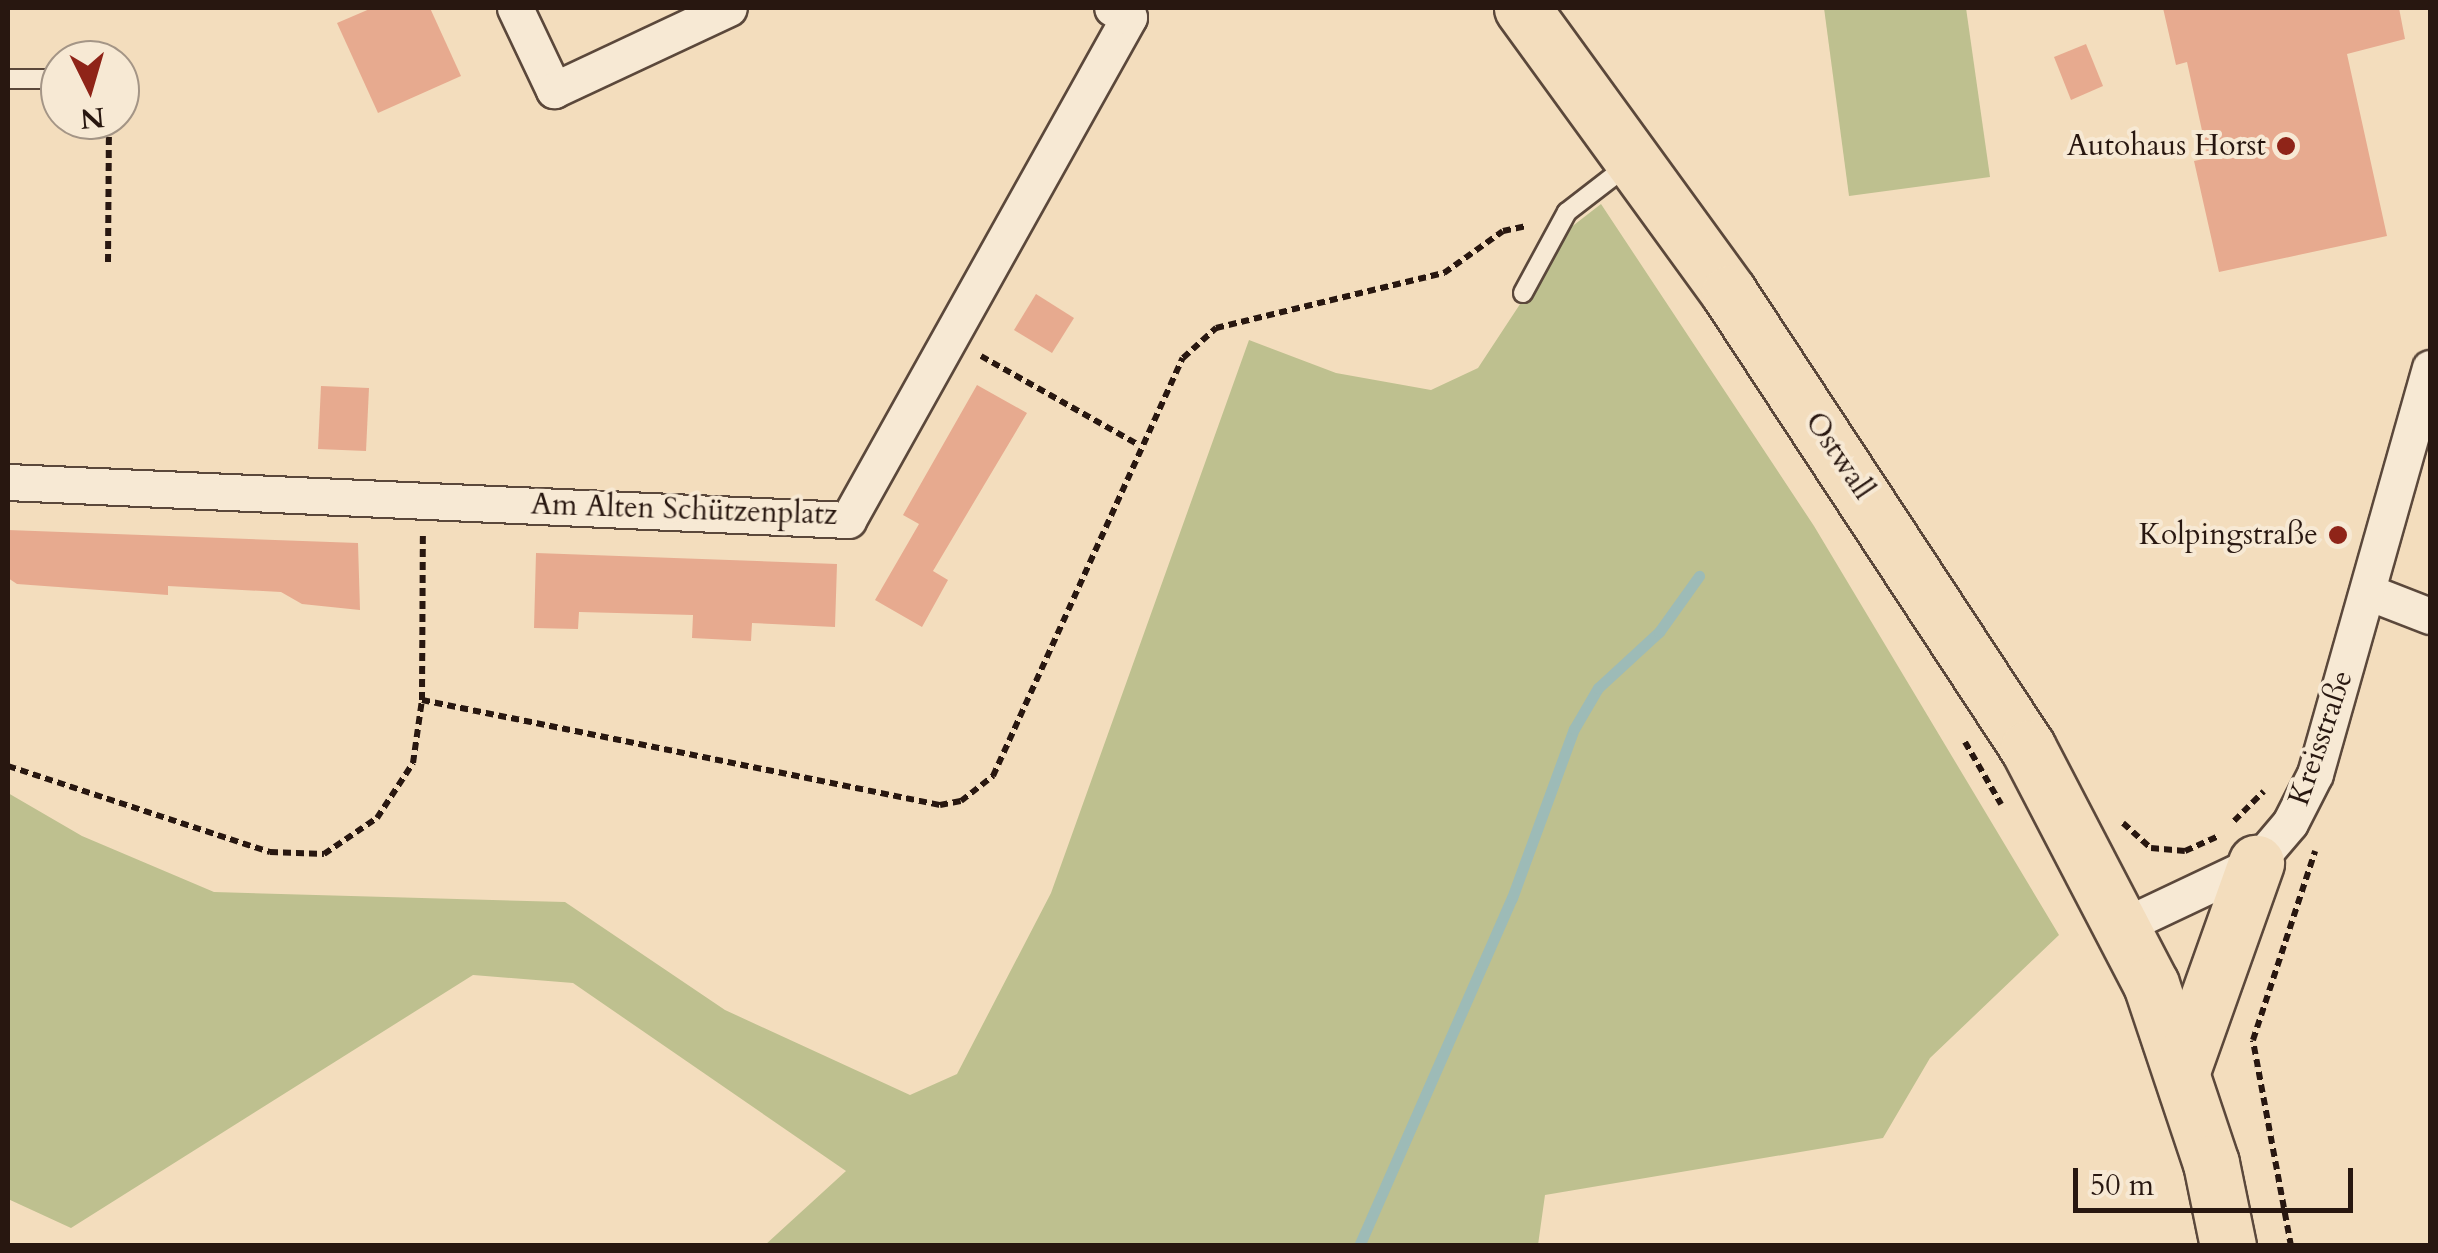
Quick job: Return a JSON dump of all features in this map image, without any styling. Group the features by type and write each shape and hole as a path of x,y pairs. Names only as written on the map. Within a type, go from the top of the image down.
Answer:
{"main road":[{"name":"Ostwall","path":"1522,8 1634,161 1948,616 2124,925"},
{"path":"2183,1068 2256,863"},
{"path":"2124,925 2183,1068 2228,1246"}],"street":[{"path":"515,8 554,90 730,8"},
{"name":"Am Alten Schützenplatz","path":"8,482 848,520 1121,12"},
{"name":"Kreisstraße","path":"2124,925 2256,863 2290,823 2315,774 2430,368"},
{"path":"2368,592 2430,616"}],"lane":[{"path":"8,79 40,79"},
{"path":"1523,293 1558,223 1634,161"}],"path":[{"path":"108,262 109,140"},
{"path":"422,700 940,805 962,801 993,776 1139,446 1184,358 1216,328 1444,273 1503,231 1558,223"},
{"path":"949,338 1139,446"},
{"path":"8,766 270,852 324,854 377,818 412,763 422,700 423,500"},
{"path":"1962,738 2011,820"},
{"path":"2116,812 2151,848 2185,851 2219,836 2277,773"},
{"path":"2291,1246 2253,1040 2322,830"}],"green space":[{"path":"1824,8 1966,8 1990,177 1849,196"},
{"path":"1601,204 1814,526 2059,935 1930,1058 1883,1138 1545,1195 1538,1245 765,1245 846,1171 573,983 473,975 71,1228 8,1199 8,793 82,836 214,892 565,902 725,1010 910,1095 957,1074 1051,893 1249,340 1336,373 1431,390 1478,368 1570,228"}],"building":[{"path":"372,8 430,8 461,76 378,113 337,23"},
{"name":"Autohaus Horst","path":"2163,8 2399,8 2405,39 2347,54 2387,236 2219,272 2194,161 2208,158 2187,62 2176,65"},
{"path":"2086,44 2103,86 2071,100 2054,57"},
{"path":"1036,294 1074,318 1052,353 1014,330"},
{"path":"977,385 1027,413 933,571 948,580 922,627 875,600 919,524 903,515"},
{"path":"321,386 369,388 366,451 318,449"},
{"path":"8,530 358,543 360,610 302,604 281,592 168,586 168,595 17,584 8,578"},
{"path":"536,553 837,564 835,627 752,623 751,641 692,638 693,615 579,612 578,629 534,628"}],"waterway":[{"path":"1359,1246 1512,898 1574,729 1598,688 1659,632 1699,576"}],"place":[{"name":"Autohaus Horst","path":"2286,146"},
{"name":"Kolpingstraße","path":"2338,535"}]}
